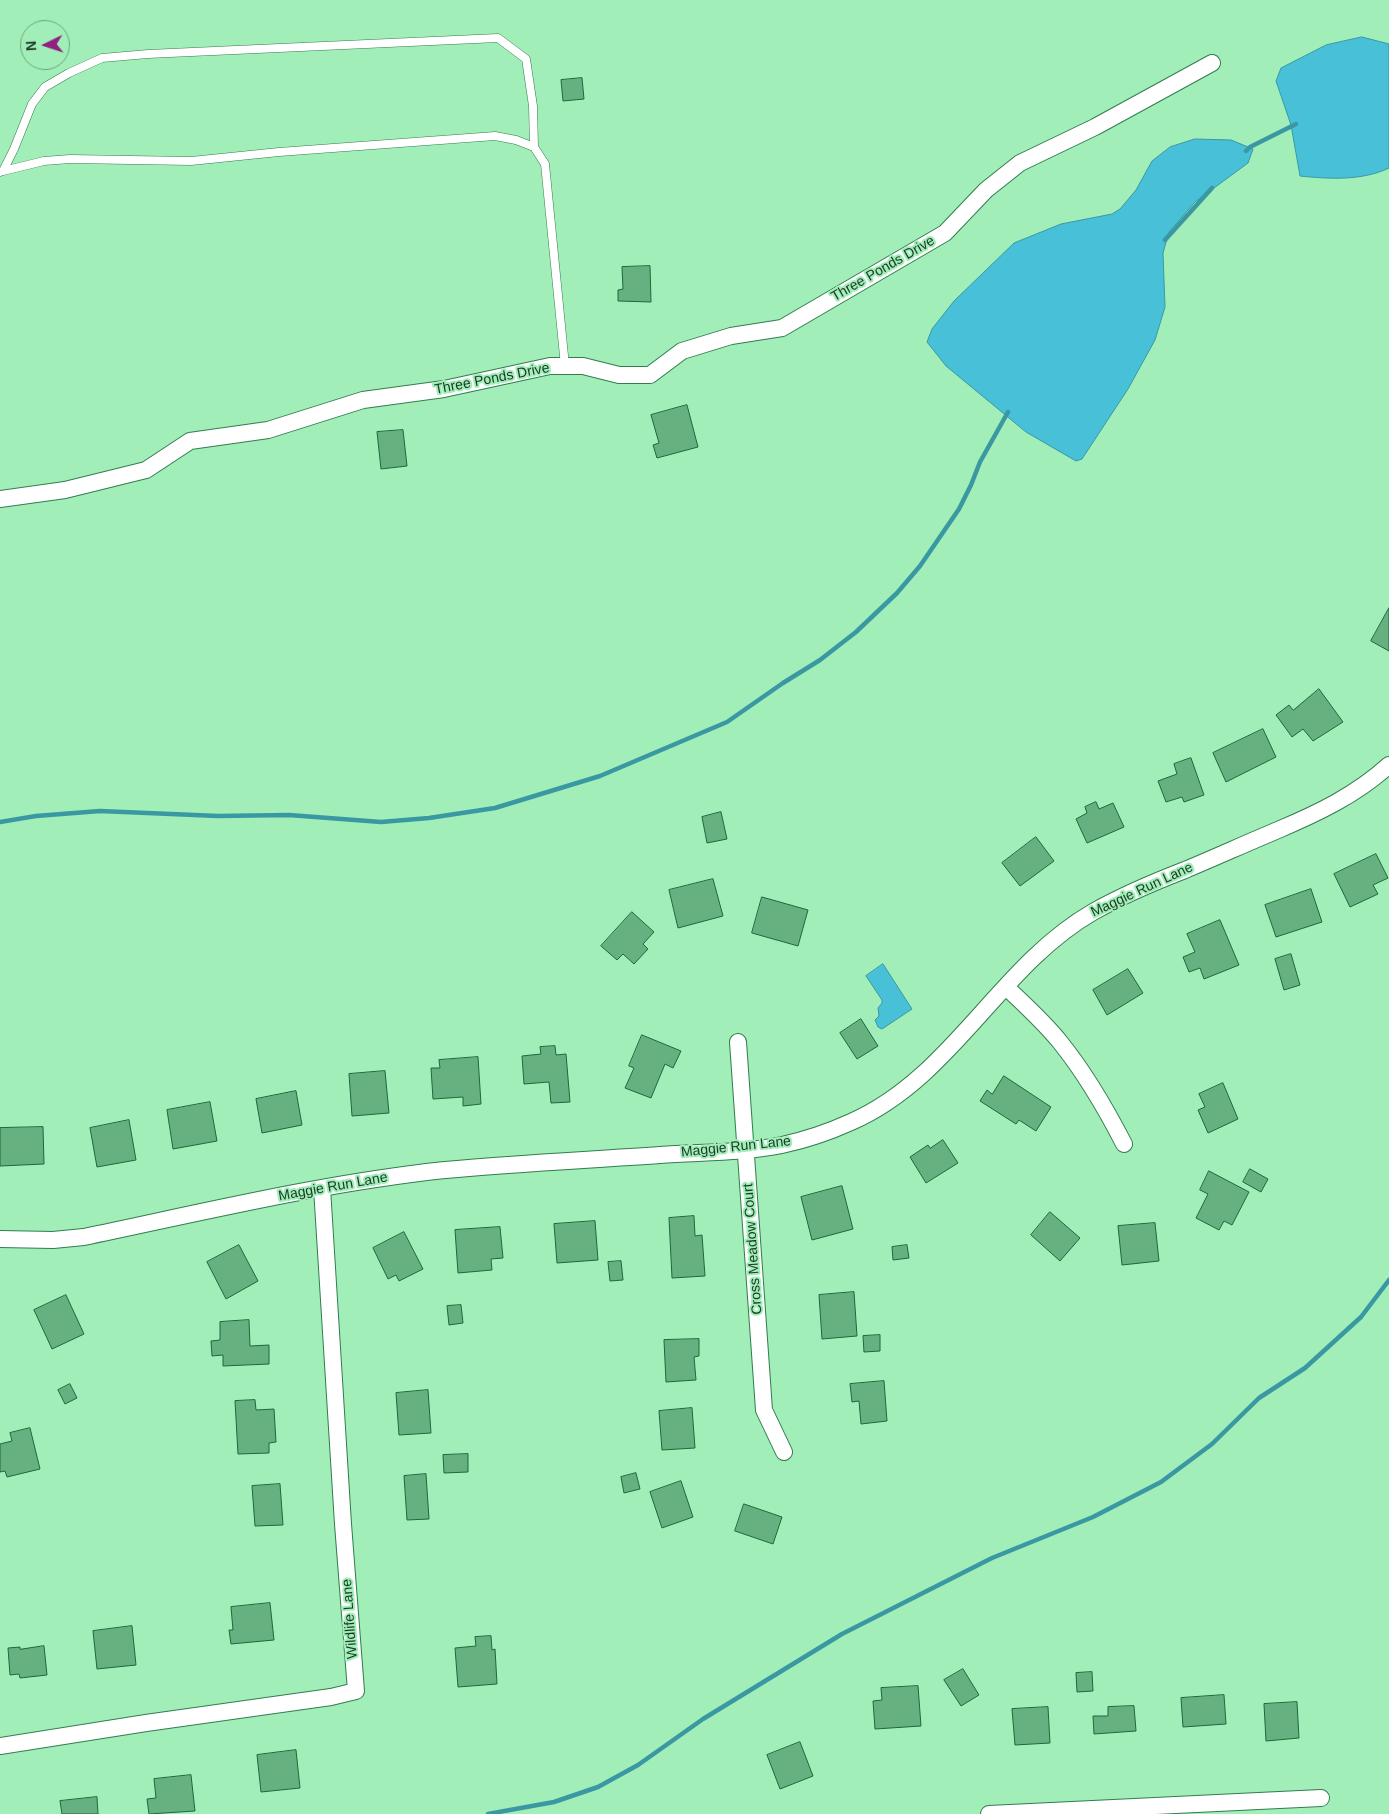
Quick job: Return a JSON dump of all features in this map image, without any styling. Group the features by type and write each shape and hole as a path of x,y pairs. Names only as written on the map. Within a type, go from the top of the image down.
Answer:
{"street":[{"name":"Three Ponds Drive","path":"0,499 65,490 146,470 190,441 268,430 363,400 444,389 550,366 583,366 619,375 650,375 682,350 731,336 782,328 945,233 986,190 1020,163 1095,127 1212,63"},
{"name":"Maggie Run Lane","path":"0,1239 53,1240 84,1237 322,1188 449,1170 746,1149 782,1145 820,1134 852,1122 904,1091 927,1071 1043,947 1084,917 1144,886 1328,808 1359,788 1389,765"},
{"path":"1006,987 1041,1020 1062,1044 1109,1115 1124,1144"},
{"name":"Cross Meadow Court","path":"738,1042 764,1410 784,1452"},
{"name":"Wildlife Lane","path":"0,1746 146,1722 331,1697 356,1691 322,1188"},
{"path":"989,1814 1090,1812 1321,1798"}],"lane":[{"path":"1,171 14,149 32,104 45,87 69,73 102,58 148,54 498,38 526,59 532,106 534,147 545,164 565,366"},
{"path":"1,171 44,161 70,159 191,161 279,152 495,136 516,140 534,147"}],"water":[{"path":"1362,37 1389,44 1389,168 1357,177 1322,178 1300,176 1291,125 1276,81 1281,68 1326,45"},
{"path":"1195,139 1231,140 1253,149 1248,163 1195,202 1169,232 1163,253 1165,307 1155,340 1128,389 1082,459 1076,461 1026,432 946,366 927,342 932,329 954,301 1014,243 1061,224 1112,214 1120,209 1136,190 1152,161 1170,147"},
{"path":"883,964 912,1009 882,1029 878,1027 875,1020 879,1016 878,1008 882,1000 866,976"}],"building":[{"path":"582,78 584,99 563,101 561,80"},
{"path":"650,266 651,302 618,301 618,290 623,289 622,267"},
{"path":"687,405 698,447 657,458 653,445 659,443 651,415"},
{"path":"403,430 407,466 381,469 377,432"},
{"path":"1389,608 1389,651 1371,641"},
{"path":"1319,689 1343,722 1313,741 1303,729 1292,737 1276,715 1289,705 1293,710"},
{"path":"1263,729 1276,757 1226,782 1213,753"},
{"path":"1191,758 1204,795 1184,802 1182,797 1166,802 1158,781 1177,774 1174,764"},
{"path":"1096,802 1099,809 1113,803 1124,827 1087,843 1076,819 1087,813 1085,807"},
{"path":"721,812 727,839 707,843 702,817"},
{"path":"1036,837 1054,861 1020,886 1002,863"},
{"path":"1376,854 1388,878 1373,885 1378,894 1350,907 1334,874"},
{"path":"713,879 723,916 678,928 669,890"},
{"path":"1311,889 1322,922 1276,937 1265,905"},
{"path":"762,897 808,910 798,946 752,933"},
{"path":"632,912 654,932 643,944 648,949 634,964 623,954 617,960 601,946"},
{"path":"1220,920 1239,965 1204,979 1200,968 1189,972 1183,957 1195,952 1187,934"},
{"path":"1291,954 1300,985 1284,990 1275,959"},
{"path":"1128,969 1143,993 1107,1015 1093,990"},
{"path":"861,1019 878,1046 857,1059 840,1033"},
{"path":"642,1035 681,1051 673,1068 665,1064 651,1098 625,1088 634,1068 629,1066"},
{"path":"555,1046 556,1055 566,1054 570,1102 551,1103 549,1082 524,1084 522,1056 541,1054 540,1047"},
{"path":"478,1057 481,1104 463,1106 463,1097 433,1099 431,1068 440,1068 439,1060"},
{"path":"385,1071 389,1113 352,1116 349,1074"},
{"path":"1004,1076 1051,1107 1036,1131 1019,1120 1016,1124 980,1101 987,1090 992,1094"},
{"path":"1223,1083 1238,1119 1208,1133 1198,1110 1205,1107 1199,1094"},
{"path":"296,1091 302,1125 262,1133 256,1099"},
{"path":"210,1102 217,1141 173,1149 167,1110"},
{"path":"129,1120 136,1160 97,1167 90,1128"},
{"path":"43,1127 44,1164 0,1166 0,1128"},
{"path":"943,1140 958,1163 926,1183 910,1157 928,1145 930,1148"},
{"path":"1250,1169 1268,1179 1261,1192 1243,1182"},
{"path":"1209,1171 1249,1192 1232,1225 1224,1221 1219,1230 1196,1218 1208,1194 1200,1190"},
{"path":"842,1186 853,1229 812,1240 801,1197"},
{"path":"1050,1212 1080,1238 1060,1261 1031,1235"},
{"path":"694,1216 695,1236 702,1235 705,1276 672,1278 669,1218"},
{"path":"595,1221 598,1260 557,1263 554,1224"},
{"path":"1155,1223 1159,1261 1122,1265 1118,1226"},
{"path":"500,1227 503,1258 491,1259 492,1270 458,1273 455,1230"},
{"path":"404,1232 423,1269 399,1281 396,1275 388,1279 373,1248"},
{"path":"239,1245 258,1281 226,1299 207,1262"},
{"path":"907,1245 909,1258 893,1260 892,1247"},
{"path":"621,1261 623,1280 610,1281 608,1262"},
{"path":"854,1292 857,1336 822,1339 819,1295"},
{"path":"66,1295 84,1334 52,1349 34,1310"},
{"path":"461,1305 463,1323 449,1325 447,1306"},
{"path":"249,1320 250,1346 269,1345 269,1364 223,1366 223,1355 212,1356 211,1341 220,1340 220,1322"},
{"path":"880,1335 880,1351 864,1352 863,1336"},
{"path":"699,1339 699,1356 694,1357 696,1380 666,1382 664,1340"},
{"path":"884,1381 887,1421 861,1424 859,1401 852,1402 850,1384"},
{"path":"70,1384 77,1398 65,1404 58,1390"},
{"path":"428,1390 431,1433 399,1435 396,1393"},
{"path":"255,1400 256,1410 274,1409 276,1442 269,1443 269,1453 238,1454 235,1401"},
{"path":"692,1408 695,1448 662,1450 659,1411"},
{"path":"30,1428 40,1469 7,1477 5,1471 0,1472 0,1444 12,1441 10,1433"},
{"path":"468,1454 468,1472 444,1473 443,1455"},
{"path":"636,1473 640,1489 624,1493 621,1477"},
{"path":"426,1474 429,1519 407,1520 404,1476"},
{"path":"681,1481 693,1517 662,1528 650,1492"},
{"path":"280,1484 283,1525 255,1526 252,1486"},
{"path":"744,1504 782,1517 773,1544 735,1531"},
{"path":"270,1603 274,1640 231,1644 229,1630 233,1630 231,1607"},
{"path":"132,1626 136,1665 97,1669 93,1631"},
{"path":"491,1636 492,1650 495,1649 497,1684 458,1687 455,1648 476,1646 475,1637"},
{"path":"44,1646 47,1675 20,1678 19,1674 10,1675 8,1648 20,1647 20,1649"},
{"path":"963,1669 979,1695 961,1706 944,1680"},
{"path":"1092,1672 1093,1691 1077,1692 1076,1673"},
{"path":"918,1686 921,1726 875,1729 873,1701 882,1700 881,1688"},
{"path":"1224,1695 1226,1724 1183,1727 1181,1698"},
{"path":"1297,1702 1299,1738 1266,1741 1264,1704"},
{"path":"1134,1706 1136,1731 1094,1734 1093,1716 1108,1716 1108,1707"},
{"path":"1048,1707 1050,1743 1015,1745 1012,1709"},
{"path":"800,1742 813,1776 780,1789 767,1755"},
{"path":"296,1750 300,1788 261,1792 257,1755"},
{"path":"191,1775 195,1811 149,1814 147,1799 156,1798 154,1779"},
{"path":"97,1797 98,1814 62,1814 60,1801"}],"waterway":[{"path":"1246,151 1250,147 1296,124"},
{"path":"1165,240 1212,188"},
{"path":"0,822 36,816 100,811 218,816 289,815 381,822 429,818 495,808 600,776 727,722 820,660 856,632 897,593 920,566 959,509 980,462 1008,412"},
{"path":"488,1814 554,1802 598,1787 638,1765 703,1719 842,1634 992,1558 1093,1517 1161,1482 1212,1444 1259,1398 1305,1368 1361,1317 1389,1280"}]}
